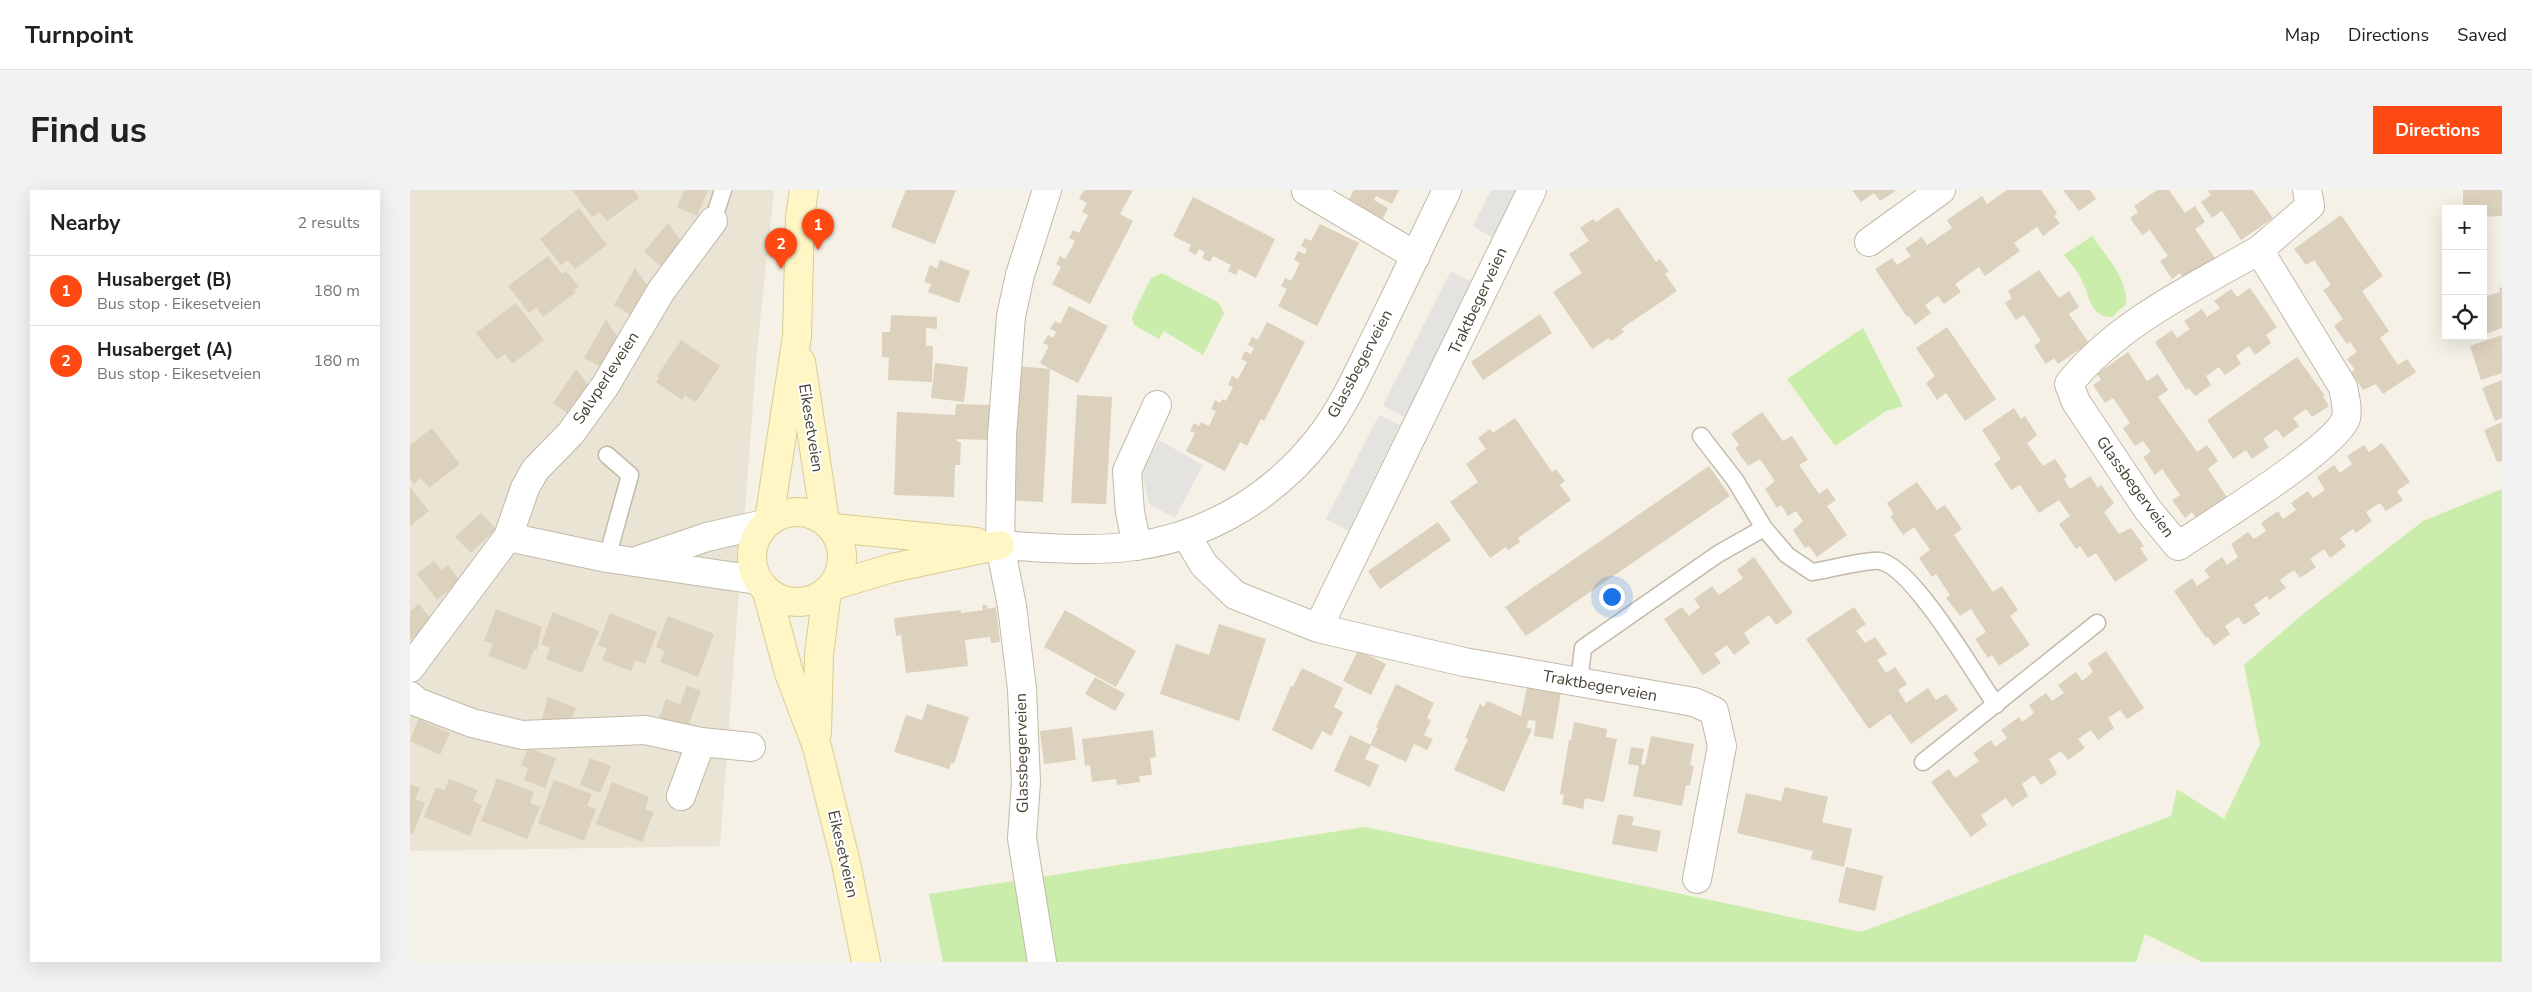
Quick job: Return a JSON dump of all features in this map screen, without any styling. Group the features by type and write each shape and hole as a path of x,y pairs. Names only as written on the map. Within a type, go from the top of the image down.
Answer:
{"main road":[{"name":"Eikesetveien","path":"767,522 797,336 800,218 804,190"},
{"name":"Eikesetveien","path":"797,336 829,525"},
{"path":"787,512 807,512 829,525 841,547 841,568 830,588 808,601 786,601 762,586 751,561 754,541 767,522 787,512"},
{"name":"Glassbegerveien","path":"829,525 1000,545"},
{"name":"Glassbegerveien","path":"830,588 892,568 1000,545"},
{"name":"Eikesetveien","path":"762,586 789,673 817,747 846,863 866,962"},
{"name":"Eikesetveien","path":"817,747 819,655 830,588"}],"street":[{"name":"Glassbegerveien","path":"1042,962 1022,838 1026,782 1022,688 1012,606 1000,545 1002,436 1011,316 1020,275 1047,190"},
{"path":"1306,190 1416,256"},
{"name":"Glassbegerveien","path":"1000,545 1070,551 1137,546 1186,535 1248,505 1294,466 1324,432 1348,393 1447,190"},
{"name":"Traktbegerveien","path":"1318,628 1532,190"},
{"path":"1869,242 1941,190"},
{"name":"Glassbegerveien","path":"2259,250 2343,388 2346,418 2333,436 2263,491 2178,546 2148,510 2076,402 2068,384 2087,361 2156,310 2259,250 2310,206 2307,190"},
{"name":"Sølvperleveien","path":"410,668 508,538 525,488 535,470 571,433 605,386 661,291 713,221"},
{"path":"1137,546 1129,504 1127,470 1157,405"},
{"path":"620,560 767,522"},
{"name":"Traktbegerveien","path":"1186,535 1204,565 1235,595 1318,628 1464,662 1694,702 1714,711 1722,746 1697,879"},
{"path":"508,538 762,586"},
{"path":"410,696 417,702 472,724 522,735 645,730 701,742 751,747"},
{"path":"681,796 701,742"}],"lane":[{"path":"713,221 723,190"},
{"path":"1701,436 1735,480 1764,528 1787,555 1812,572 1879,560 1896,568 1912,583 1996,705"},
{"path":"607,455 630,475 620,560"},
{"path":"1579,682 1583,648 1718,554 1764,528"},
{"path":"1923,762 2097,623"}],"shaded area":[{"path":"410,190 774,190 757,350 720,846 410,851"},
{"path":"1491,190 1519,190 1494,239 1473,226"},
{"path":"1451,271 1475,284 1406,418 1383,405"},
{"path":"1379,415 1400,425 1348,531 1326,519"},
{"path":"1159,440 1203,465 1175,518 1149,504 1142,473"}],"green space":[{"path":"2092,236 2115,268 2124,286 2126,304 2112,317 2104,316 2094,308 2078,274 2064,255"},
{"path":"1162,273 1219,303 1224,313 1203,355 1164,331 1159,339 1134,325 1132,317 1151,278"},
{"path":"1863,328 1903,406 1886,411 1835,446 1787,379"},
{"path":"2502,489 2502,962 2202,962 2145,934 2136,962 943,962 929,894 1365,827 1861,932 2171,816 2177,789 2224,819 2260,744 2244,665 2303,614 2423,521"}],"building":[{"path":"572,190 634,190 639,198 607,221 600,212 592,217"},
{"path":"684,190 708,190 697,216 677,207"},
{"path":"906,190 956,190 935,244 891,227"},
{"path":"1084,190 1133,190 1120,214 1133,221 1090,304 1052,284 1061,267 1056,264 1060,256 1065,259 1075,241 1069,238 1073,230 1079,233 1088,215 1082,212 1087,203 1079,199"},
{"path":"1354,190 1399,190 1392,204 1376,196 1374,200 1388,208 1381,222 1346,204"},
{"path":"1852,190 1897,190 1880,201 1874,193 1861,202"},
{"path":"2007,190 2041,190 2057,213 2054,216 2060,223 2043,236 2037,227 2014,243 2020,251 1985,276 1979,267 1955,284 1961,292 1944,304 1938,296 1925,305 1931,313 1915,325 1909,316 1907,317 1875,269 1892,258 1897,265 1911,256 1905,249 1922,237 1927,245 1952,228 1947,220 1982,196 1987,204"},
{"path":"2063,190 2090,190 2096,199 2079,211"},
{"path":"2157,190 2169,190 2185,213 2195,206 2205,222 2195,229 2215,258 2184,279 2180,273 2172,279 2160,261 2168,256 2150,230 2142,235 2130,218 2138,212 2134,206"},
{"path":"2208,190 2253,190 2273,218 2241,240 2222,211 2212,218 2201,202 2211,195"},
{"path":"2463,190 2502,190 2502,216 2487,217 2487,205 2463,205"},
{"path":"1193,197 1275,239 1256,278 1239,269 1236,275 1228,271 1231,265 1213,256 1210,262 1202,258 1205,252 1199,249 1196,255 1188,251 1191,245 1173,236"},
{"path":"1618,207 1656,262 1660,259 1669,272 1665,274 1677,291 1621,329 1624,332 1611,341 1609,338 1592,349 1553,292 1582,273 1569,254 1589,241 1580,228 1593,219 1596,222"},
{"path":"579,208 607,245 575,269 568,260 561,265 540,239"},
{"path":"2341,215 2383,276 2362,291 2389,331 2380,338 2398,365 2407,359 2416,372 2383,394 2376,384 2363,390 2351,372 2355,370 2347,359 2357,352 2350,342 2347,344 2334,326 2343,319 2323,290 2331,285 2314,260 2306,265 2294,249"},
{"path":"668,223 681,241 661,266 644,252"},
{"path":"1320,224 1359,243 1317,326 1278,306 1287,289 1281,286 1285,278 1291,281 1300,263 1294,260 1298,251 1305,254 1307,249 1301,246 1305,238 1311,241"},
{"path":"548,256 562,274 566,271 579,286 574,290 576,292 543,317 536,307 529,313 508,286"},
{"path":"940,260 970,271 959,303 928,292 931,284 924,282 930,265 937,269"},
{"path":"635,268 647,285 631,315 614,305"},
{"path":"2039,270 2059,298 2069,291 2079,307 2069,314 2089,343 2058,364 2054,358 2046,364 2034,346 2041,341 2024,315 2016,320 2005,303 2012,298 2008,291"},
{"path":"2502,287 2502,328 2487,334 2487,296 2500,292 2499,288"},
{"path":"2250,288 2277,327 2266,335 2271,343 2255,355 2249,346 2236,356 2241,364 2225,375 2219,367 2206,376 2211,385 2195,396 2189,388 2186,390 2155,342 2172,330 2177,338 2190,329 2184,321 2202,309 2207,317 2220,308 2214,301 2231,289 2237,297"},
{"path":"516,303 544,340 512,364 505,354 497,360 476,333"},
{"path":"1069,306 1108,326 1078,383 1040,363 1049,346 1043,343 1048,335 1053,338 1056,332 1050,329 1055,321 1060,324"},
{"path":"1540,314 1552,333 1483,380 1471,362"},
{"path":"891,315 937,317 937,329 926,328 926,346 933,346 932,382 888,380 889,358 882,357 882,332 890,332"},
{"path":"606,320 619,339 603,368 584,358"},
{"path":"1267,322 1305,342 1264,421 1261,419 1247,446 1240,442 1225,471 1186,451 1195,433 1190,431 1194,423 1199,426 1201,422 1209,426 1216,411 1211,409 1215,400 1220,403 1222,399 1226,401 1233,387 1228,385 1232,376 1238,379 1247,362 1241,359 1245,351 1251,354 1254,348 1248,345 1252,337 1258,340"},
{"path":"1947,327 1996,399 1965,421 1946,393 1937,400 1926,383 1935,376 1916,348"},
{"path":"2502,335 2502,373 2481,380 2470,346"},
{"path":"681,340 720,366 696,402 685,395 682,400 656,382 659,378 657,376"},
{"path":"2128,352 2147,381 2158,374 2168,390 2158,397 2197,452 2207,445 2218,461 2208,469 2227,497 2196,518 2192,512 2185,518 2172,500 2180,495 2162,469 2155,475 2143,457 2151,452 2143,441 2135,446 2123,428 2130,423 2113,398 2105,403 2093,385 2101,380 2097,374"},
{"path":"2297,357 2325,396 2323,397 2329,406 2312,417 2306,409 2293,418 2299,426 2283,438 2277,429 2263,439 2269,447 2252,459 2246,450 2233,459 2207,420"},
{"path":"935,363 968,367 964,402 931,398"},
{"path":"1017,366 1050,369 1043,502 1009,500"},
{"path":"576,369 590,387 570,415 553,403"},
{"path":"2502,380 2502,418 2495,421 2482,388"},
{"path":"1077,395 1112,397 1106,504 1071,503"},
{"path":"956,404 992,405 991,440 957,439 957,442 961,442 960,465 955,465 954,497 894,495 897,412 955,415"},
{"path":"2014,408 2021,419 2025,416 2037,435 2027,443 2043,466 2055,459 2067,477 2064,479 2070,489 2090,476 2098,488 2101,485 2114,503 2104,512 2119,534 2131,528 2144,546 2140,548 2148,560 2115,582 2096,553 2088,558 2080,546 2076,549 2059,524 2070,516 2059,500 2039,513 2020,485 2011,490 1994,464 2001,459 1982,430"},
{"path":"1762,412 1783,441 1792,436 1808,460 1799,465 1819,494 1827,488 1836,500 1827,506 1847,535 1817,557 1809,546 1805,548 1793,530 1803,521 1796,511 1788,516 1781,505 1777,508 1765,489 1775,481 1760,459 1748,466 1735,448 1739,445 1731,434"},
{"path":"1515,418 1552,472 1556,469 1565,481 1560,485 1571,500 1518,538 1520,542 1508,550 1506,547 1490,558 1450,502 1478,482 1466,464 1486,449 1478,438 1490,429 1493,433"},
{"path":"2502,422 2502,461 2497,462 2484,430"},
{"path":"432,428 460,464 429,488 421,478 414,484 410,479 410,445"},
{"path":"2382,443 2410,482 2397,491 2403,500 2386,511 2380,503 2366,512 2372,521 2356,533 2353,529 2340,538 2346,546 2330,558 2324,549 2310,559 2316,567 2300,578 2294,570 2280,580 2286,588 2269,600 2267,596 2254,605 2260,614 2244,625 2238,617 2225,626 2230,634 2214,646 2208,637 2206,638 2174,591 2192,578 2197,586 2210,577 2204,570 2222,557 2227,565 2238,557 2231,544 2248,532 2254,539 2266,531 2261,523 2278,511 2283,519 2296,510 2291,503 2308,491 2313,498 2325,490 2317,477 2334,465 2340,473 2352,464 2347,456 2364,445 2369,452"},
{"path":"1709,466 1730,496 1526,636 1505,607"},
{"path":"1917,482 1937,510 1945,505 1962,529 1954,535 1993,592 2002,586 2018,610 2010,616 2030,645 1999,666 1992,655 1988,658 1975,639 1986,632 1971,609 1960,616 1946,598 1950,595 1936,574 1932,577 1919,558 1930,550 1914,527 1903,535 1890,516 1894,514 1887,503"},
{"path":"410,487 429,511 410,526"},
{"path":"481,513 496,529 471,553 455,537"},
{"path":"1438,522 1451,540 1380,589 1368,571"},
{"path":"1754,557 1793,613 1776,625 1769,615 1744,633 1750,643 1734,655 1727,645 1714,654 1721,663 1703,675 1664,619 1682,607 1689,616 1700,607 1694,599 1712,586 1719,595 1743,578 1737,570"},
{"path":"434,561 441,570 448,565 460,581 437,600 417,574"},
{"path":"419,604 433,622 410,640 410,611"},
{"path":"982,605 987,605 988,609 996,607 1000,642 991,643 990,637 965,640 968,666 906,673 901,635 896,636 894,618 961,610 961,613 983,610"},
{"path":"1854,607 1866,624 1856,631 1865,643 1875,637 1887,654 1877,660 1886,673 1895,667 1907,684 1898,690 1906,703 1928,688 1936,700 1946,694 1958,710 1911,744 1890,714 1869,729 1806,639"},
{"path":"496,609 542,627 537,650 534,649 526,670 488,656 493,644 484,641"},
{"path":"1065,610 1136,651 1116,687 1044,647"},
{"path":"553,612 599,631 582,673 546,659 550,648 541,644"},
{"path":"610,613 657,632 645,664 635,660 631,671 602,660 607,649 598,645"},
{"path":"668,616 714,634 698,677 660,662 665,651 656,647"},
{"path":"1219,624 1266,639 1239,721 1160,694 1176,644 1209,655"},
{"path":"1358,650 1386,664 1371,695 1343,681"},
{"path":"2106,651 2144,708 2127,719 2120,710 2108,718 2114,728 2098,740 2091,730 2078,739 2085,748 2068,760 2061,751 2049,759 2057,774 2041,785 2034,775 2022,784 2028,796 2012,807 2006,798 1981,815 1987,825 1971,837 1931,782 1949,769 1955,778 1979,761 1973,753 1991,740 1995,747 2007,738 2001,730 2019,717 2022,722 2034,713 2029,705 2046,693 2052,701 2064,693 2058,685 2076,672 2082,681 2093,672 2088,663"},
{"path":"1302,668 1343,688 1334,707 1343,712 1331,736 1322,731 1312,750 1272,730 1291,686 1293,687"},
{"path":"1095,677 1125,694 1115,711 1085,694"},
{"path":"1396,684 1434,703 1427,718 1431,720 1424,735 1433,739 1427,750 1414,744 1406,762 1370,745 1378,728 1376,727"},
{"path":"687,686 701,691 687,729 659,718 666,699 680,704"},
{"path":"1527,687 1561,693 1553,739 1534,736 1536,721 1529,720 1526,727 1532,729 1504,792 1454,770 1468,739 1465,738 1480,704 1484,707 1487,701 1521,716"},
{"path":"548,697 576,708 570,723 540,726"},
{"path":"927,704 969,717 954,764 951,763 949,769 894,752 906,715 922,720"},
{"path":"418,719 450,733 440,755 410,741"},
{"path":"1574,722 1607,729 1606,737 1617,739 1604,802 1585,798 1583,809 1562,804 1564,795 1560,794"},
{"path":"1072,727 1076,760 1044,764 1040,731"},
{"path":"1153,730 1156,757 1150,758 1152,775 1139,776 1140,782 1117,785 1116,779 1092,782 1090,765 1085,766 1082,739"},
{"path":"1350,735 1371,745 1365,759 1379,765 1370,787 1334,771"},
{"path":"1651,736 1694,744 1690,765 1694,766 1690,785 1686,785 1682,806 1633,796 1639,766 1628,764 1631,747 1644,749 1641,764 1645,765"},
{"path":"528,748 556,758 545,788 524,780 528,768 521,765"},
{"path":"590,758 611,766 600,793 580,785"},
{"path":"497,778 534,792 530,803 540,807 527,839 481,821"},
{"path":"449,779 478,790 473,801 482,805 470,836 424,817 436,787 445,790"},
{"path":"554,780 592,794 587,806 596,809 584,841 538,823"},
{"path":"612,782 649,797 645,809 654,812 642,842 596,824"},
{"path":"410,784 420,788 415,799 425,803 413,834 410,832"},
{"path":"1785,787 1828,797 1822,822 1852,829 1844,867 1811,859 1813,851 1737,833 1746,793 1781,801"},
{"path":"1618,814 1634,817 1632,825 1661,831 1657,852 1612,844"},
{"path":"1846,867 1883,876 1875,911 1838,902"}],"place":[{"name":"Husaberget (B)","path":"818,250"},
{"name":"Husaberget (A)","path":"781,269"}]}
